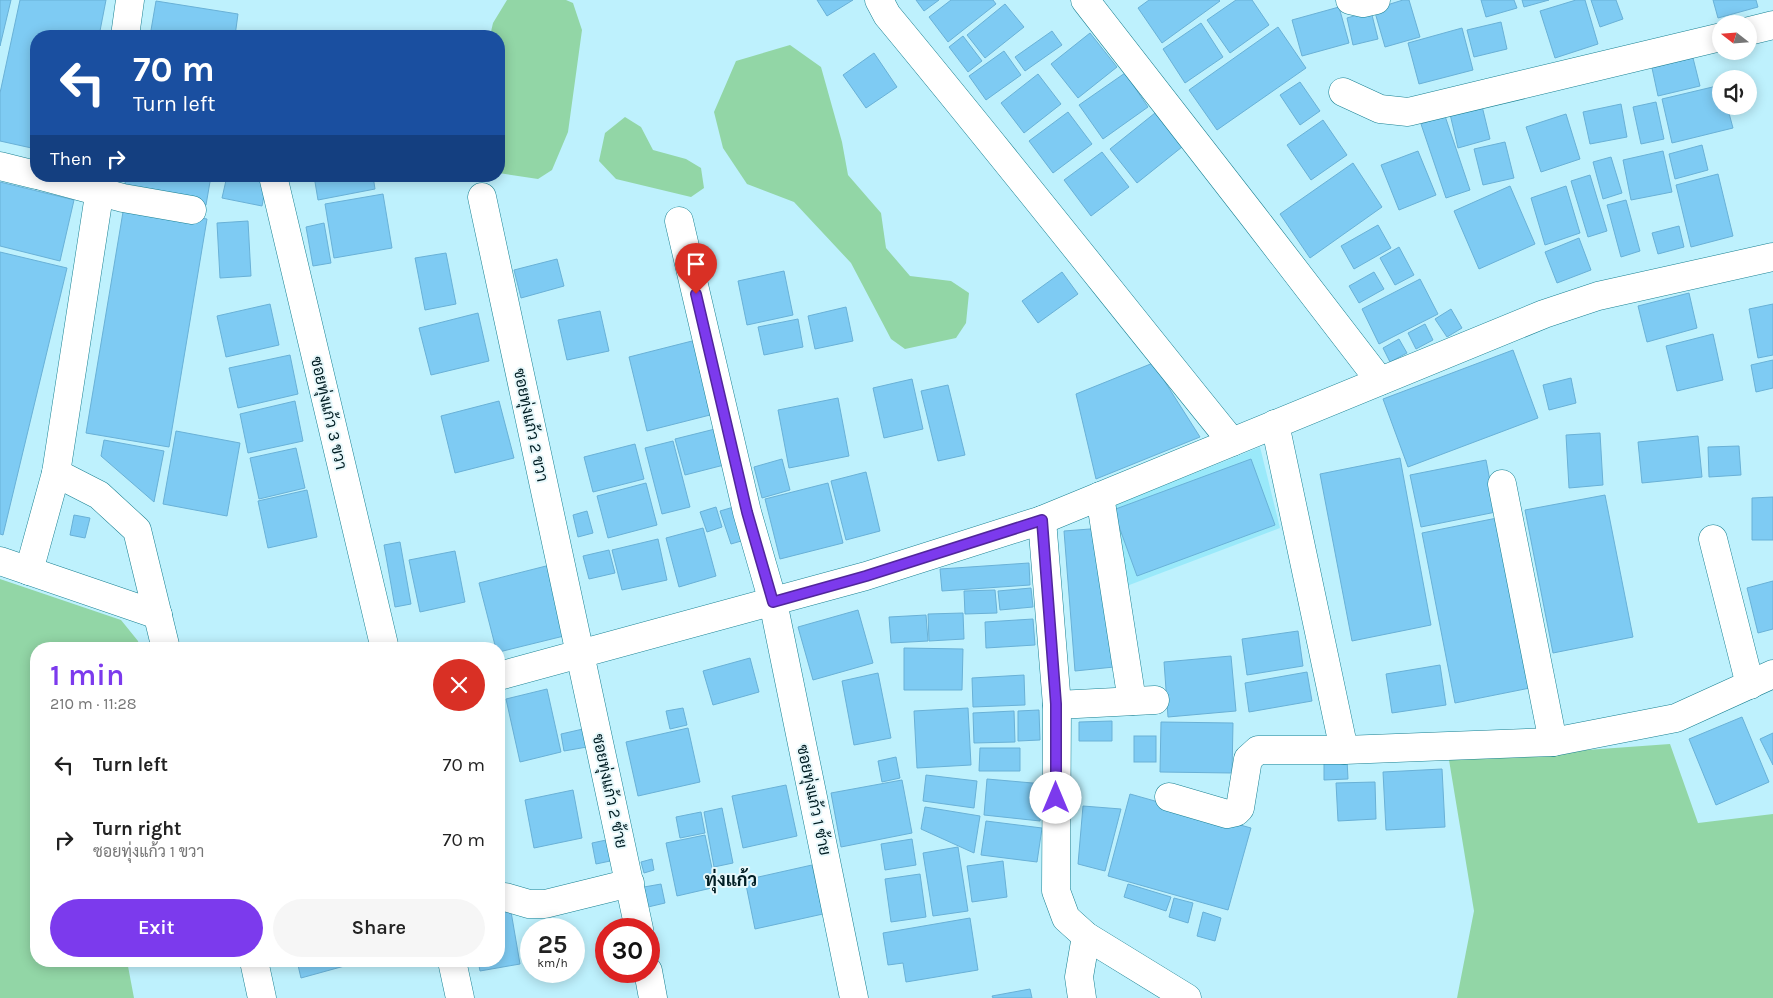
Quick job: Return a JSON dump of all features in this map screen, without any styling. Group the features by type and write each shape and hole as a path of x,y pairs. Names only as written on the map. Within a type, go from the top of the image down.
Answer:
{"street":[{"path":"126,30 130,0"},
{"path":"879,0 887,15 1232,442"},
{"path":"1085,0 1380,382"},
{"path":"1350,0 1363,3 1376,0"},
{"path":"1758,29 1773,25"},
{"path":"1343,92 1380,109 1408,112 1712,39"},
{"path":"0,166 30,174"},
{"name":"ซอยทุ่งแก้ว 3 ขวา","path":"274,182 383,642"},
{"path":"30,571 56,473 101,183 123,198 192,210"},
{"name":"ซอยทุ่งแก้ว 2 ขวา","path":"482,197 580,654"},
{"name":"ซอยทุ่งแก้ว 1 ซ้าย","path":"679,221 747,512 773,602 854,998"},
{"path":"505,674 866,576 1042,520 1544,314 1598,296 1773,257"},
{"path":"1275,424 1344,750"},
{"path":"56,473 99,494 137,530 164,642"},
{"path":"1502,484 1553,742"},
{"path":"1056,704 1143,700 1100,496"},
{"path":"1042,520 1056,704 1056,891 1066,918 1086,936 1187,998"},
{"path":"1169,797 1227,814 1236,812 1240,808 1248,759 1258,750 1344,750 1553,742 1676,718 1761,680 1713,539"},
{"path":"0,561 158,615"},
{"name":"ซอยทุ่งแก้ว 2 ซ้าย","path":"580,654 637,918"},
{"path":"505,897 529,904 545,904 630,883"},
{"path":"1082,998 1079,977 1086,936"},
{"path":"255,967 262,998"},
{"path":"453,967 460,998"},
{"path":"650,983 653,998"}],"shaded area":[{"path":"1260,447 1280,528 1124,587 1108,508"}],"green space":[{"path":"507,0 566,0 573,3 582,30 568,132 552,170 538,179 505,174 505,30 491,30 493,23"},
{"path":"790,45 821,67 842,142 848,175 881,213 886,248 910,276 951,281 969,293 966,323 956,338 905,349 891,339 851,263 794,202 747,184 723,148 714,112 736,61"},
{"path":"625,117 641,127 653,150 686,159 701,168 704,188 691,197 616,179 599,161 605,133"},
{"path":"0,579 121,620 138,642 30,642 30,967 128,967 134,998 0,998"},
{"path":"1670,744 1698,823 1773,814 1773,998 1457,998 1474,911 1449,760"}],"building":[{"path":"0,0 11,0 0,46"},
{"path":"20,0 106,0 100,30 30,30 30,148 0,141 0,93"},
{"path":"817,0 853,0 827,16"},
{"path":"916,0 939,0 924,11"},
{"path":"951,0 993,0 996,4 948,42 929,17"},
{"path":"1149,0 1220,1 1162,43 1138,8"},
{"path":"1236,0 1252,0 1269,25 1230,53 1207,20"},
{"path":"1409,0 1420,37 1385,47 1374,9"},
{"path":"1481,0 1514,0 1517,8 1486,17"},
{"path":"1522,0 1549,0 1524,7"},
{"path":"1576,0 1585,0 1598,44 1555,58 1540,11"},
{"path":"1591,0 1616,0 1623,19 1600,27"},
{"path":"1713,0 1756,0 1758,7 1729,15 1717,15"},
{"path":"156,1 238,14 236,30 151,30"},
{"path":"1005,4 1024,27 985,58 967,35"},
{"path":"1339,7 1349,43 1302,56 1292,20"},
{"path":"1371,11 1378,39 1353,45 1347,18"},
{"path":"1501,22 1507,49 1474,57 1467,30"},
{"path":"1201,23 1223,57 1185,83 1163,49"},
{"path":"1278,27 1306,68 1217,130 1189,90"},
{"path":"1462,28 1473,70 1419,84 1408,43"},
{"path":"1052,31 1062,45 1025,71 1015,57"},
{"path":"1090,33 1117,67 1078,98 1051,64"},
{"path":"963,36 982,61 968,72 949,47"},
{"path":"1004,51 1021,75 986,100 969,76"},
{"path":"874,53 897,87 866,108 843,75"},
{"path":"1693,58 1700,86 1658,96 1652,68"},
{"path":"1125,73 1148,107 1103,139 1079,105"},
{"path":"1038,74 1061,104 1024,133 1001,103"},
{"path":"1300,82 1320,111 1300,125 1280,95"},
{"path":"1712,87 1712,115 1729,115 1733,128 1672,143 1662,99"},
{"path":"1656,102 1664,139 1641,144 1633,107"},
{"path":"1621,104 1627,137 1590,144 1583,112"},
{"path":"1482,106 1490,139 1458,148 1450,114"},
{"path":"1068,112 1092,144 1053,173 1029,141"},
{"path":"1155,113 1182,147 1137,183 1110,149"},
{"path":"1566,114 1580,159 1541,172 1526,127"},
{"path":"1445,116 1470,190 1446,198 1421,124"},
{"path":"1323,120 1347,155 1311,180 1287,145"},
{"path":"1505,142 1514,178 1483,185 1474,149"},
{"path":"1702,145 1708,170 1675,179 1669,154"},
{"path":"1418,151 1436,195 1399,210 1381,165"},
{"path":"1663,151 1672,192 1631,200 1623,160"},
{"path":"1102,152 1129,187 1091,216 1064,180"},
{"path":"1611,157 1622,193 1603,199 1593,162"},
{"path":"1353,163 1382,207 1310,258 1280,214"},
{"path":"1718,174 1733,236 1691,247 1676,185"},
{"path":"1590,175 1607,231 1588,237 1571,181"},
{"path":"0,182 74,200 60,261 0,246"},
{"path":"125,182 210,182 206,205 124,192"},
{"path":"226,182 267,182 262,206 222,198"},
{"path":"315,182 374,182 375,189 318,200"},
{"path":"1510,186 1535,244 1479,269 1454,211"},
{"path":"1566,186 1580,233 1545,245 1531,198"},
{"path":"383,194 392,248 334,258 325,204"},
{"path":"1626,200 1640,251 1621,257 1607,205"},
{"path":"124,206 207,219 169,447 86,433"},
{"path":"248,221 251,276 220,278 217,223"},
{"path":"324,223 331,263 313,266 306,227"},
{"path":"1378,225 1391,248 1354,269 1341,246"},
{"path":"1679,226 1684,247 1658,254 1652,233"},
{"path":"1579,238 1591,270 1557,283 1545,252"},
{"path":"1399,247 1414,275 1395,285 1380,258"},
{"path":"0,252 67,268 3,535 0,534"},
{"path":"446,253 456,304 425,310 415,258"},
{"path":"557,259 564,286 521,298 514,270"},
{"path":"784,271 793,315 747,325 738,281"},
{"path":"1062,272 1078,294 1038,323 1022,301"},
{"path":"1374,272 1384,289 1359,303 1349,286"},
{"path":"1420,279 1438,314 1379,344 1362,309"},
{"path":"1689,293 1697,328 1647,342 1638,306"},
{"path":"270,304 279,345 226,357 217,316"},
{"path":"1773,304 1773,355 1758,358 1749,309"},
{"path":"846,307 853,341 815,349 808,316"},
{"path":"1451,309 1462,328 1447,337 1435,319"},
{"path":"600,311 609,351 567,360 558,320"},
{"path":"478,313 489,361 431,375 419,328"},
{"path":"798,319 803,347 764,355 758,327"},
{"path":"1425,324 1433,340 1416,349 1408,333"},
{"path":"1713,334 1723,380 1677,391 1666,346"},
{"path":"1399,339 1407,353 1390,362 1383,348"},
{"path":"696,340 714,414 647,431 629,357"},
{"path":"1513,350 1538,418 1408,467 1383,399"},
{"path":"290,355 298,394 238,408 229,368"},
{"path":"1773,360 1773,388 1756,392 1751,365"},
{"path":"1153,363 1200,437 1096,479 1076,394"},
{"path":"1571,378 1576,403 1549,410 1543,385"},
{"path":"912,379 923,429 884,438 873,388"},
{"path":"948,385 965,455 938,461 921,391"},
{"path":"838,398 849,456 789,468 778,410"},
{"path":"295,401 303,441 248,453 240,414"},
{"path":"499,401 514,458 455,473 441,416"},
{"path":"715,429 724,465 685,475 675,439"},
{"path":"176,431 240,443 227,516 163,504"},
{"path":"1600,433 1603,485 1569,488 1566,435"},
{"path":"1698,436 1702,477 1642,483 1638,442"},
{"path":"104,440 164,451 154,502 101,456"},
{"path":"673,441 690,507 662,514 645,448"},
{"path":"635,444 644,479 593,492 584,457"},
{"path":"1739,446 1741,475 1709,477 1708,447"},
{"path":"296,448 305,488 259,499 250,458"},
{"path":"1400,458 1431,625 1352,641 1320,474"},
{"path":"782,459 790,490 762,498 754,467"},
{"path":"1251,459 1275,525 1137,576 1113,510"},
{"path":"1486,460 1496,512 1421,527 1410,475"},
{"path":"866,472 880,531 846,540 831,481"},
{"path":"646,483 657,525 608,538 597,496"},
{"path":"828,483 843,543 780,559 765,499"},
{"path":"307,490 317,537 268,548 258,501"},
{"path":"1605,495 1633,637 1553,653 1525,510"},
{"path":"1773,497 1773,540 1752,540 1752,498"},
{"path":"737,506 748,539 731,544 720,511"},
{"path":"716,507 722,527 707,532 700,512"},
{"path":"587,511 593,533 578,537 573,515"},
{"path":"74,515 90,518 85,538 70,535"},
{"path":"1497,518 1530,688 1455,703 1422,533"},
{"path":"703,528 716,576 679,587 666,538"},
{"path":"1103,528 1114,667 1075,671 1064,531"},
{"path":"658,539 667,580 622,590 612,550"},
{"path":"400,542 411,604 395,607 384,545"},
{"path":"609,550 615,573 589,579 583,556"},
{"path":"455,551 465,602 420,612 409,560"},
{"path":"1029,563 1030,585 942,591 940,569"},
{"path":"550,565 568,635 505,651 505,642 494,642 479,583"},
{"path":"1773,581 1773,629 1758,633 1747,588"},
{"path":"1031,588 1033,607 1000,610 998,591"},
{"path":"995,590 997,613 965,614 964,591"},
{"path":"858,610 873,663 813,680 798,627"},
{"path":"963,613 964,639 929,641 928,614"},
{"path":"926,615 928,641 891,643 889,617"},
{"path":"1033,619 1035,645 986,648 985,622"},
{"path":"1298,631 1303,666 1247,675 1242,639"},
{"path":"904,648 963,649 962,690 904,690"},
{"path":"1231,656 1236,711 1168,717 1164,662"},
{"path":"750,658 759,692 713,705 703,671"},
{"path":"1440,665 1446,705 1392,713 1386,674"},
{"path":"1307,672 1312,701 1249,712 1245,683"},
{"path":"878,673 891,738 854,745 842,681"},
{"path":"1024,675 1025,705 973,707 972,678"},
{"path":"547,689 561,752 520,762 506,699"},
{"path":"683,708 687,725 670,729 666,711"},
{"path":"968,708 971,765 917,768 914,711"},
{"path":"1039,710 1040,740 1018,741 1018,711"},
{"path":"1014,711 1015,742 974,743 973,713"},
{"path":"1742,717 1769,782 1716,805 1689,739"},
{"path":"1112,721 1112,741 1079,741 1079,722"},
{"path":"1161,722 1233,723 1232,773 1160,772"},
{"path":"688,728 700,782 638,796 626,742"},
{"path":"583,729 587,747 564,751 561,734"},
{"path":"1773,733 1773,765 1760,739"},
{"path":"1134,736 1156,736 1156,762 1134,762"},
{"path":"980,748 1020,748 1020,771 979,771"},
{"path":"896,757 900,778 882,782 878,761"},
{"path":"1347,759 1348,779 1324,780 1324,760"},
{"path":"1442,769 1445,827 1386,830 1383,772"},
{"path":"926,775 977,781 974,808 923,801"},
{"path":"987,779 1044,784 1040,821 984,815"},
{"path":"902,780 912,833 841,847 831,793"},
{"path":"1375,782 1376,819 1338,821 1336,783"},
{"path":"786,785 797,836 743,848 732,796"},
{"path":"573,790 582,838 534,848 525,800"},
{"path":"1130,794 1251,828 1228,910 1108,876"},
{"path":"1083,806 1121,809 1105,871 1078,864"},
{"path":"925,807 980,816 974,853 921,829"},
{"path":"722,808 733,863 714,867 704,812"},
{"path":"701,812 705,833 680,838 676,817"},
{"path":"986,821 1042,828 1037,862 981,855"},
{"path":"705,835 716,887 677,896 666,843"},
{"path":"611,839 615,860 596,864 592,843"},
{"path":"912,839 916,865 885,870 881,844"},
{"path":"958,847 968,911 933,916 923,853"},
{"path":"652,859 654,870 644,873 641,862"},
{"path":"1003,861 1007,897 972,902 967,866"},
{"path":"812,865 823,914 755,929 745,880"},
{"path":"920,874 926,917 891,922 885,879"},
{"path":"661,884 665,903 648,907 644,887"},
{"path":"1128,884 1171,897 1166,911 1124,897"},
{"path":"1174,898 1193,903 1188,923 1169,917"},
{"path":"509,900 520,964 505,967 505,901"},
{"path":"1203,912 1221,918 1215,941 1197,936"},
{"path":"970,918 978,970 906,982 903,963 888,965 883,933"},
{"path":"298,967 341,967 301,978"},
{"path":"479,967 503,967 480,971"},
{"path":"1030,989 1032,998 993,998 992,996"}],"district":[{"name":"ทุ่งแก้ว","path":"731,880"}],"route":[{"path":"696,294 747,512 773,602 866,576 1042,520 1056,704 1056,798"}]}
